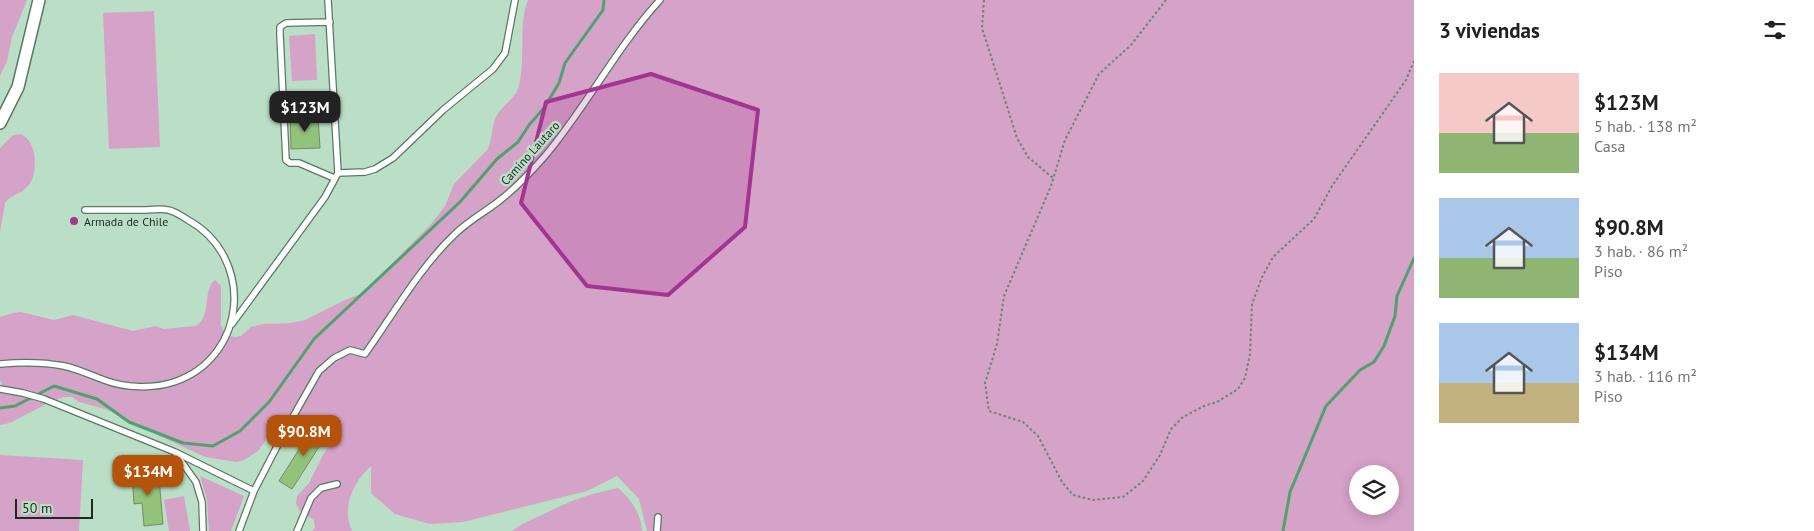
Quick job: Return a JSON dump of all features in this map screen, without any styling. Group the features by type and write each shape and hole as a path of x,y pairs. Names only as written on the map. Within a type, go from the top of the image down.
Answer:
{"street":[{"path":"0,123 18,87 39,0"}],"lane":[{"path":"0,364 49,364 78,370 117,384 142,386 165,384 186,377 204,364 219,348 230,328 326,197 336,176 328,0"},
{"path":"330,22 286,23 280,27 280,35 286,160 290,163 299,163 336,176 365,172 389,161 443,110 493,70 505,53 515,0"},
{"name":"Camino Lautaro","path":"254,491 319,371 334,358 350,350 365,354 422,272 445,245 472,219 513,189 544,156 572,121 624,44 660,0"},
{"path":"85,210 169,210 206,232 221,250 230,271 234,299 230,328"},
{"path":"0,390 23,393 44,399 175,452 254,491 239,531"},
{"path":"175,452 196,482 202,502 203,531"},
{"path":"297,531 311,498 321,488 337,484"},
{"path":"657,531 658,517"}],"path":[{"path":"984,0 982,28 1017,138 1028,157 1053,178"},
{"path":"1166,0 1131,45 1099,74 1065,140 1053,178 1004,296 997,344 985,383 989,411 1023,422 1038,436 1062,482 1073,495 1093,500 1123,497 1143,481 1160,455 1172,430 1183,417 1204,406 1217,402 1238,390 1245,378 1250,354 1252,304 1262,277 1273,257 1314,219 1332,186 1406,80 1414,61"}],"highlighted area":[{"path":"651,74 758,110 745,227 668,295 587,286 521,203 546,102"}],"shaded area":[{"path":"0,0 27,0 12,37 7,61 0,76"},
{"path":"528,0 1414,0 1414,531 647,531 639,499 617,476 587,491 463,522 430,524 395,514 371,493 371,466 354,488 348,505 349,522 352,531 312,531 315,528 314,520 300,511 296,504 297,496 309,483 330,445 333,422 318,417 293,417 285,420 273,430 258,451 244,460 236,462 205,457 136,425 121,416 105,409 79,402 72,397 64,397 48,403 10,423 0,425 0,389 2,382 0,381 0,317 21,312 54,320 73,315 133,331 156,326 163,329 196,326 204,316 209,290 215,280 221,286 221,326 227,336 236,337 241,336 251,327 263,324 291,323 305,320 363,293 432,223 445,206 454,184 488,149 496,116 518,89 522,64 523,20"},
{"path":"154,11 160,147 109,149 103,13"},
{"path":"315,34 317,80 292,81 289,36"},
{"path":"21,134 28,140 34,153 34,175 26,188 5,203 0,232 0,148 13,135"},
{"path":"0,455 83,460 79,531 0,531"},
{"path":"200,476 244,496 231,531 209,531 207,500"},
{"path":"618,488 634,507 640,518 642,531 512,531 570,502 588,495"},
{"path":"184,496 190,531 169,531 164,500"}],"building":[{"path":"318,116 320,148 291,149 290,117"},
{"path":"315,424 328,433 292,489 279,481"},
{"path":"141,468 159,478 163,524 144,526 142,503 134,504 132,474 137,474"}],"waterway":[{"path":"0,408 15,406 54,386 97,399 129,422 183,443 213,446 240,431 269,402 314,339 460,202 497,159 518,142 529,125 544,108 559,83 565,63 603,10 604,0"},
{"path":"1283,531 1290,492 1326,406 1360,370 1374,362 1384,346 1395,316 1397,296 1414,258"}],"place":[{"name":"Armada de Chile","path":"74,221"}]}
